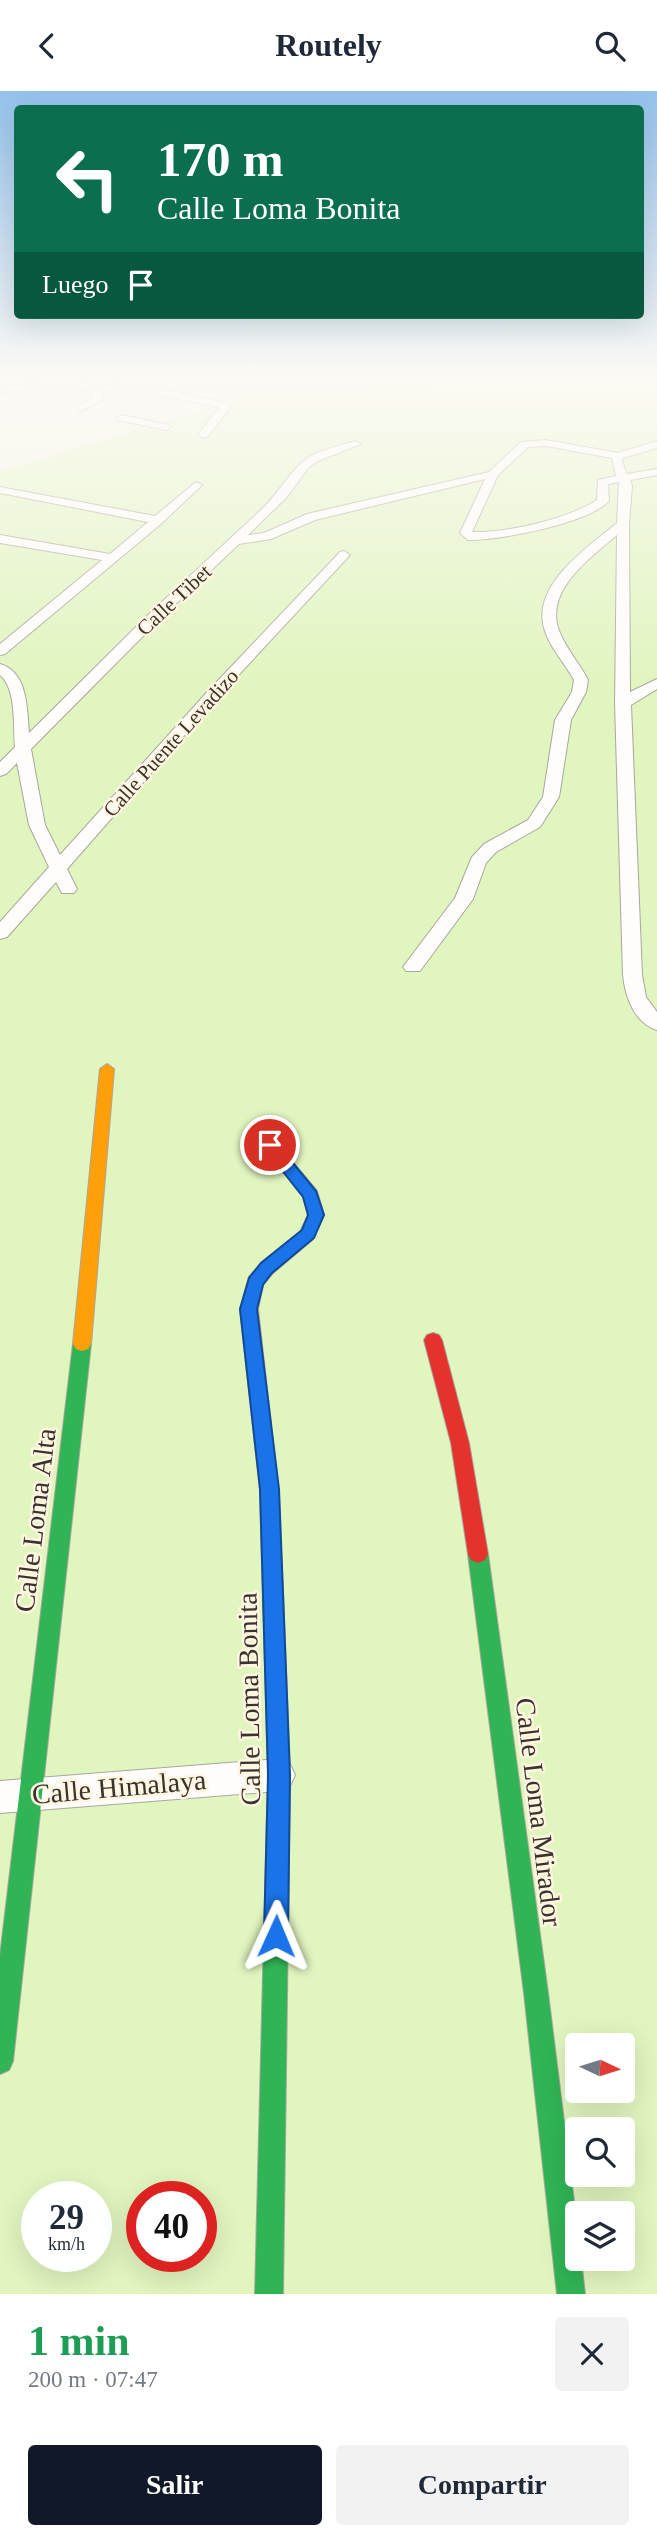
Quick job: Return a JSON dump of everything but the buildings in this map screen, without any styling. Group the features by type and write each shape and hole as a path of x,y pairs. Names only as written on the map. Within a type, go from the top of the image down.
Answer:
{"street":[{"name":"Calle Tibet","path":"0,771 23,751 155,616 237,541 292,483"},
{"path":"237,541 267,536 311,517 456,483"},
{"path":"489,483 469,524 466,533 468,536 480,538 500,535 585,511 603,501 602,483"},
{"path":"625,483 623,703 634,995 644,1012 657,1023"},
{"path":"0,651 197,485"},
{"path":"0,490 158,520"},
{"path":"413,967 464,899 478,861 490,848 534,823 551,797 563,720 579,692 581,680 551,629 548,613 557,589 571,569 623,524"},
{"path":"1,540 113,558"},
{"path":"0,557 20,543"},
{"name":"Calle Puente Levadizo","path":"0,933 59,870 214,693 344,555"},
{"path":"0,668 11,677 18,696 23,751 37,825 68,889"},
{"path":"623,703 657,683"},
{"name":"Calle Loma Alta","path":"0,2061 15,1795 82,1344 107,1069"},
{"name":"Calle Loma Bonita","path":"269,2294 279,1775 269,1489 248,1309 255,1282 267,1268 308,1234 316,1215 310,1195 270,1145"},
{"name":"Calle Loma Mirador","path":"432,1340 460,1443 475,1527 536,1993 571,2294"},
{"name":"Calle Himalaya","path":"15,1795 279,1775"}],"green space":[{"path":"0,483 657,483 657,2294 0,2294"}],"traffic: fast":[{"path":"270,1145 311,1195 316,1215 306,1236"},
{"path":"0,2061 82,1344"},
{"path":"478,1554 536,1993 571,2294"},
{"path":"269,2294 279,1775 273,1594"}],"traffic: slow":[{"path":"82,1344 107,1069"},
{"path":"273,1594 269,1489 249,1309 255,1282 267,1268 306,1236"}],"traffic: jam":[{"path":"433,1340 460,1443 478,1554"}],"route":[{"path":"270,1145 310,1195 316,1215 308,1234 267,1268 255,1282 248,1309 269,1489 279,1775 276,1936"}]}
